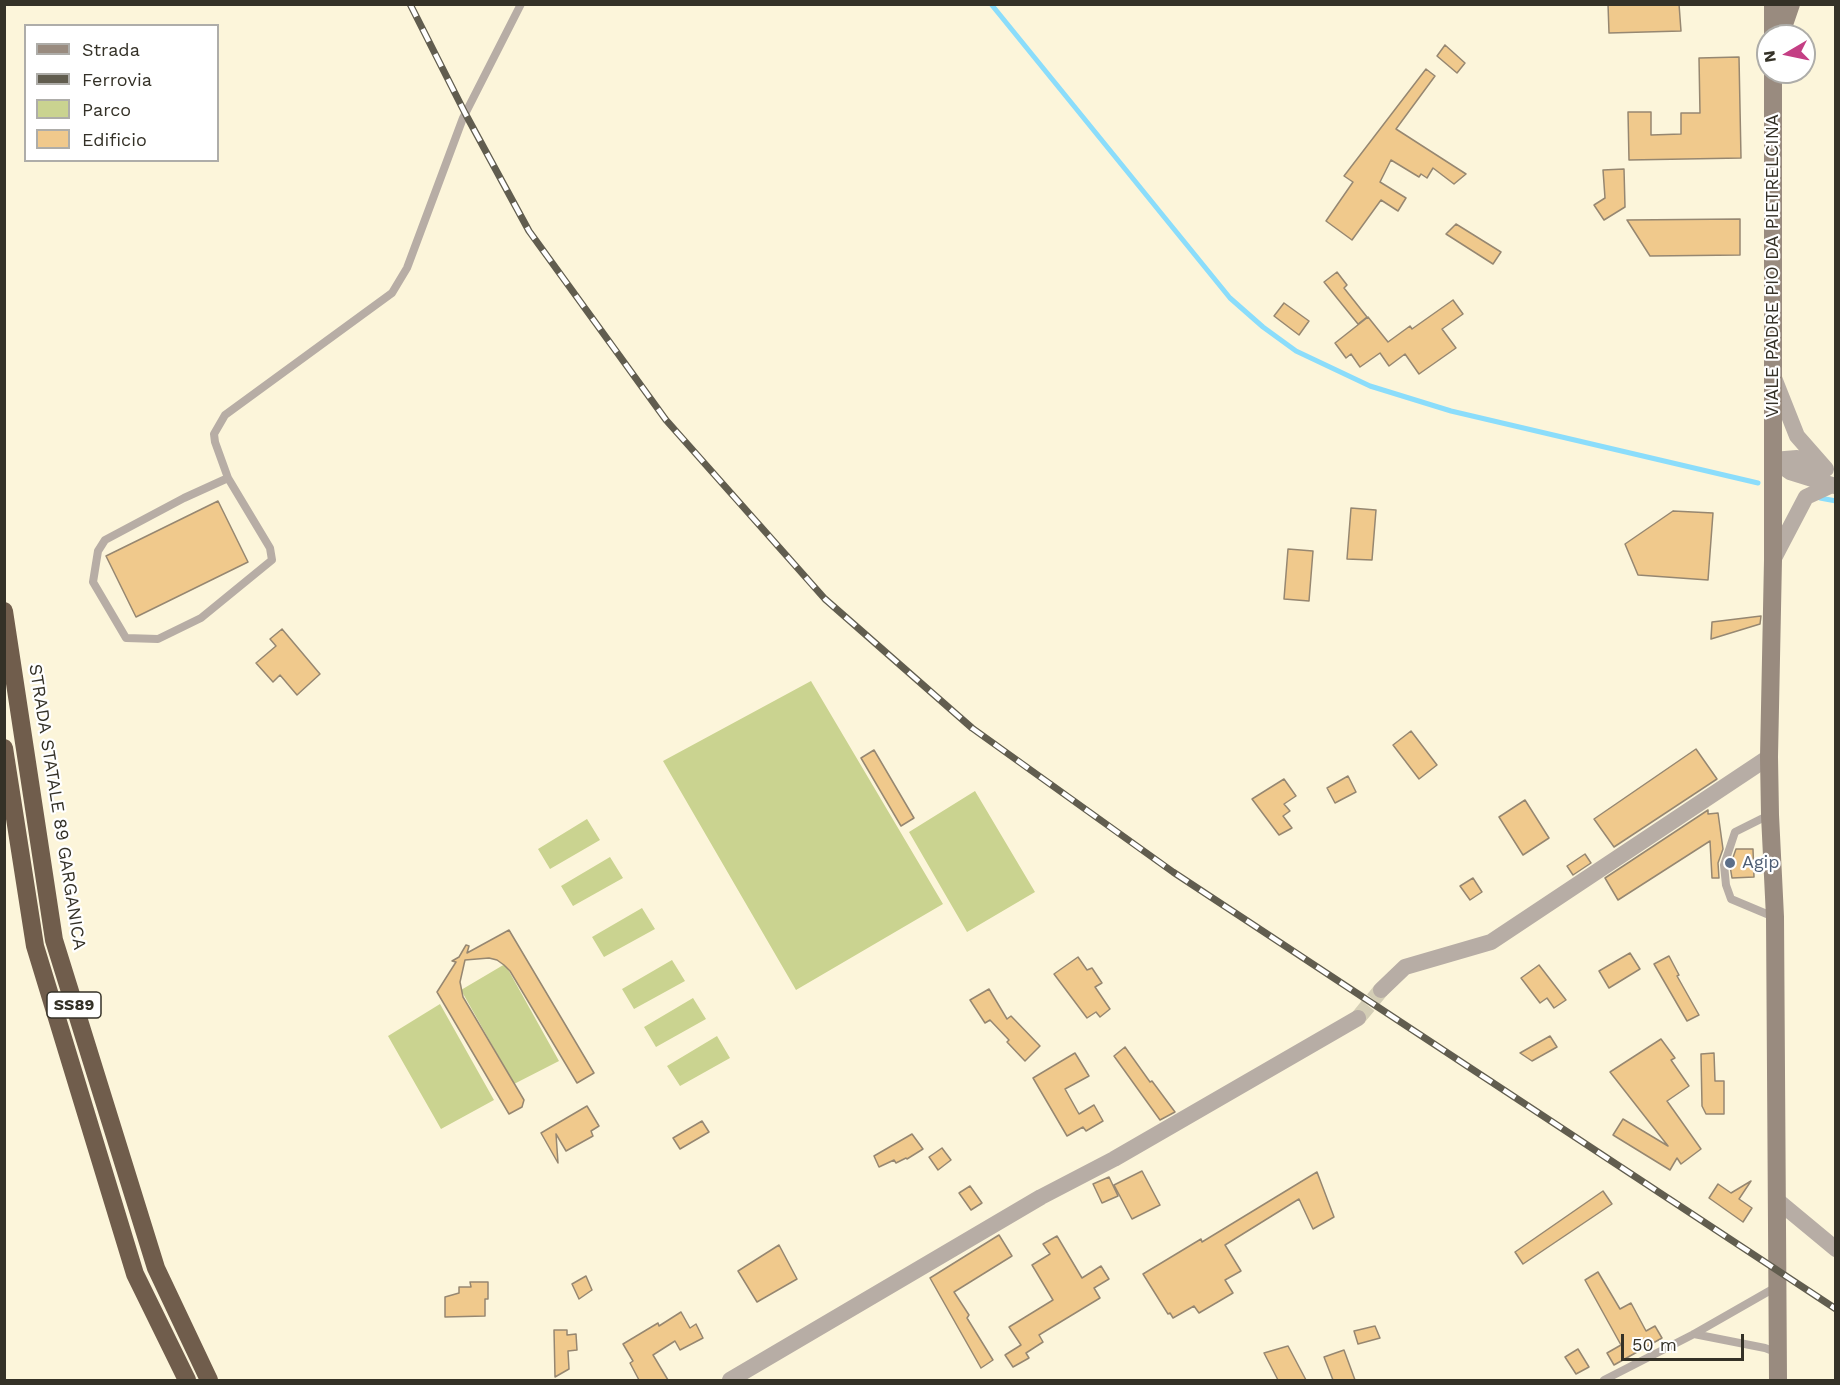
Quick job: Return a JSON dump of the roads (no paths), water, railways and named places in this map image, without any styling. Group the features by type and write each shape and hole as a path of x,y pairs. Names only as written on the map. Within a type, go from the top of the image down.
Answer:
{"highway":[{"name":"STRADA STATALE 89 GARGANICA","path":"4,611 54,940 156,1268 209,1380"},
{"name":"SS89","path":"4,748 35,946 135,1274 187,1380"}],"main road":[{"path":"1773,4 1773,24"},
{"path":"1784,24 1791,4"},
{"name":"VIALE PADRE PIO DA PIETRELCINA","path":"1773,84 1773,560 1769,757 1775,917 1779,1380"}],"street":[{"path":"1773,377 1797,436 1832,479"},
{"path":"1773,460 1790,472 1832,479"},
{"path":"1773,560 1806,497 1832,479"},
{"path":"1381,990 1405,967 1491,942 1769,757"},
{"path":"730,1380 1041,1197 1114,1159 1358,1018"},
{"path":"1778,1201 1836,1249"}],"lane":[{"path":"228,478 184,498 105,540 98,551 93,582 126,638 158,639 201,618 272,560 270,548 228,478 214,442 214,434 225,415 393,293 407,268 465,113 521,4"},
{"path":"1770,814 1735,832 1724,865 1726,885 1731,899 1775,917"},
{"path":"1604,1380 1694,1334 1778,1286"},
{"path":"1694,1334 1765,1348 1778,1353"}],"waterway":[{"path":"991,4 1230,298 1263,327 1296,351 1370,386 1451,411 1758,483"},
{"path":"1820,498 1836,501"}],"tunnel":[{"path":"1358,1018 1381,990"}],"railway":[{"path":"410,4 465,113 529,231 666,420 825,599 972,728 1173,872 1836,1309"}],"place":[{"name":"Agip","path":"1730,863"}]}
